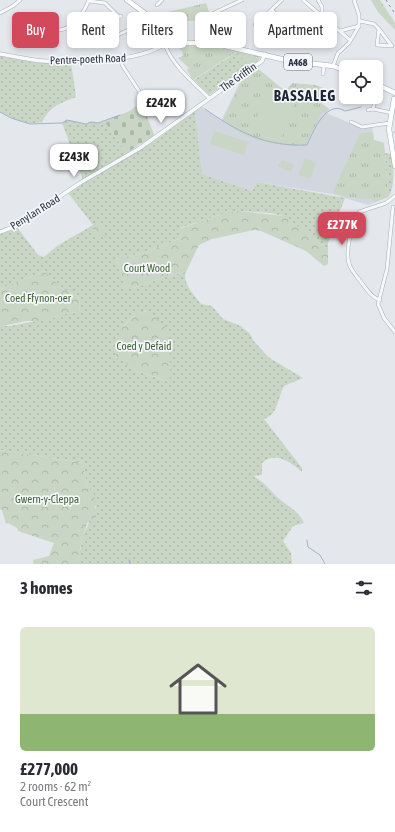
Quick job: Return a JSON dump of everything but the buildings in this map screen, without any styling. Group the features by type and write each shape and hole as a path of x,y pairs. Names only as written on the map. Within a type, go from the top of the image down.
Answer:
{"main road":[{"path":"127,0 144,12"},
{"name":"A468","path":"187,43 221,45 290,61 333,66 339,68"},
{"path":"383,86 394,97 390,124 395,166"},
{"path":"392,113 395,107"}],"street":[{"path":"0,13 13,6 20,0"},
{"path":"83,12 89,0 105,3 114,12"},
{"path":"217,12 240,3 242,0"},
{"path":"270,12 282,0"},
{"path":"303,0 316,12"},
{"path":"318,0 322,7 322,12"},
{"path":"333,66 338,53 354,37 359,26 360,21 354,0"},
{"path":"360,21 374,24 379,29 390,42 392,46 377,45 379,29"},
{"path":"340,31 359,26"},
{"path":"337,29 350,40"},
{"name":"Pentre-poeth Road","path":"0,54 42,61 121,59 141,56 158,48"},
{"path":"166,48 168,54 177,66 209,98"},
{"name":"The Griffin","path":"209,98 262,61 265,54"},
{"path":"121,59 122,65 143,97"},
{"path":"323,74 324,66"},
{"name":"Penylan Road","path":"0,232 16,226 80,183 140,148 209,98"},
{"path":"373,109 374,104"},
{"path":"368,110 373,109 392,113"},
{"path":"351,122 362,128 390,124"},
{"path":"380,300 372,296 354,274 349,263 348,251 352,228 359,212 386,203 395,196"},
{"path":"393,207 387,269 379,308 384,318 395,332"}],"shaded area":[{"path":"257,68 285,91 293,83 327,89 328,92 321,103 329,109 326,113 362,128 372,127 374,140 384,143 388,197 368,205 332,194 257,182 252,191 202,174 195,111 201,106 221,121 242,78"}],"green space":[{"path":"371,0 380,0 395,23 395,30 378,12"},
{"path":"206,3 209,12 195,12 195,20 188,21 187,12 168,12"},
{"path":"187,46 195,46 195,48 220,48 258,56 260,58 258,62 250,67 236,52 193,80 187,70 189,68 178,58 183,56 182,51 179,48 187,48"},
{"path":"237,52 250,67 209,95 194,80"},
{"path":"0,56 38,63 71,63 76,97 61,103 52,109 48,112 42,122 26,122 0,112"},
{"path":"257,68 285,91 293,83 315,85 328,90 321,103 329,109 326,113 322,112 307,145 274,144 251,138 231,127 223,120 243,78"},
{"path":"269,89 296,101 279,142 251,130"},
{"path":"136,106 139,112 141,111 147,117 155,137 142,145 141,143 127,153 104,121 126,113"},
{"path":"195,111 202,174 252,191 257,182 345,198 328,243 328,251 323,245 283,216 270,213 239,211 228,212 180,228 181,236 179,239 142,253 116,259 126,288 141,286 178,273 185,274 188,286 201,304 212,306 223,319 241,326 250,334 253,340 268,357 303,378 284,386 275,410 269,417 264,419 302,468 302,472 283,459 272,458 262,463 262,475 253,476 295,511 304,523 293,526 283,541 291,553 292,564 79,564 78,561 83,536 96,507 87,486 83,463 0,450 0,324 3,326 10,326 57,317 61,314 79,312 80,304 78,296 63,289 44,271 0,289 0,234 17,227 38,255 44,257 57,246 93,225 68,193 160,137","holes":["144,311 152,315 169,339 169,382 134,370 121,359 115,357 120,341 120,329 134,316"]},
{"path":"67,120 86,124 104,121 127,153 83,180 62,123"},
{"path":"286,130 300,135 297,143 283,137"},
{"path":"214,131 248,142 244,155 210,144"},
{"path":"373,132 374,140 384,143 388,197 375,202 371,199 345,197 333,192 358,137 361,133"},
{"path":"385,153 391,154 393,165 393,183 388,197"},
{"path":"305,158 316,163 310,179 298,175"},
{"path":"282,160 294,165 291,172 278,166"},
{"name":"Court Wood","path":"239,211 283,216 315,237 328,251 328,264 324,266 306,251 261,231 254,230 212,239 199,245 185,274 178,273 141,286 126,288 116,259 142,253 179,239 181,236 179,229 228,212"},
{"path":"100,220 106,237 93,235 93,225"},
{"name":"Coed Ffynon-oer","path":"44,271 63,289 78,296 80,304 79,312 61,314 57,317 39,321 26,321 3,326 0,324 0,289"},
{"name":"Coed y Defaid","path":"140,311 153,315 157,318 168,333 170,349 170,382 134,370 121,359 115,357 120,341 120,329"},
{"name":"Gwern-y-Cleppa","path":"0,450 83,463 87,486 94,494 96,518 87,523 80,548 79,564 33,564 33,560 49,556 54,543 18,531 17,528 8,523 6,524 2,510 0,509"}],"waterway":[{"path":"155,111 162,108 180,106 183,111"},
{"path":"205,109 229,125 265,141 292,145 307,145 317,125 326,113 332,109 338,108 345,111 361,107"},
{"path":"0,112 11,118 30,124 62,123 67,120 86,124 91,122 98,123 120,115"},
{"path":"307,540 308,547 320,555 325,564"},
{"path":"129,560 130,564"}],"railway":[{"path":"386,0 395,14"}],"district":[{"name":"BASSALEG","path":"305,95"}]}
